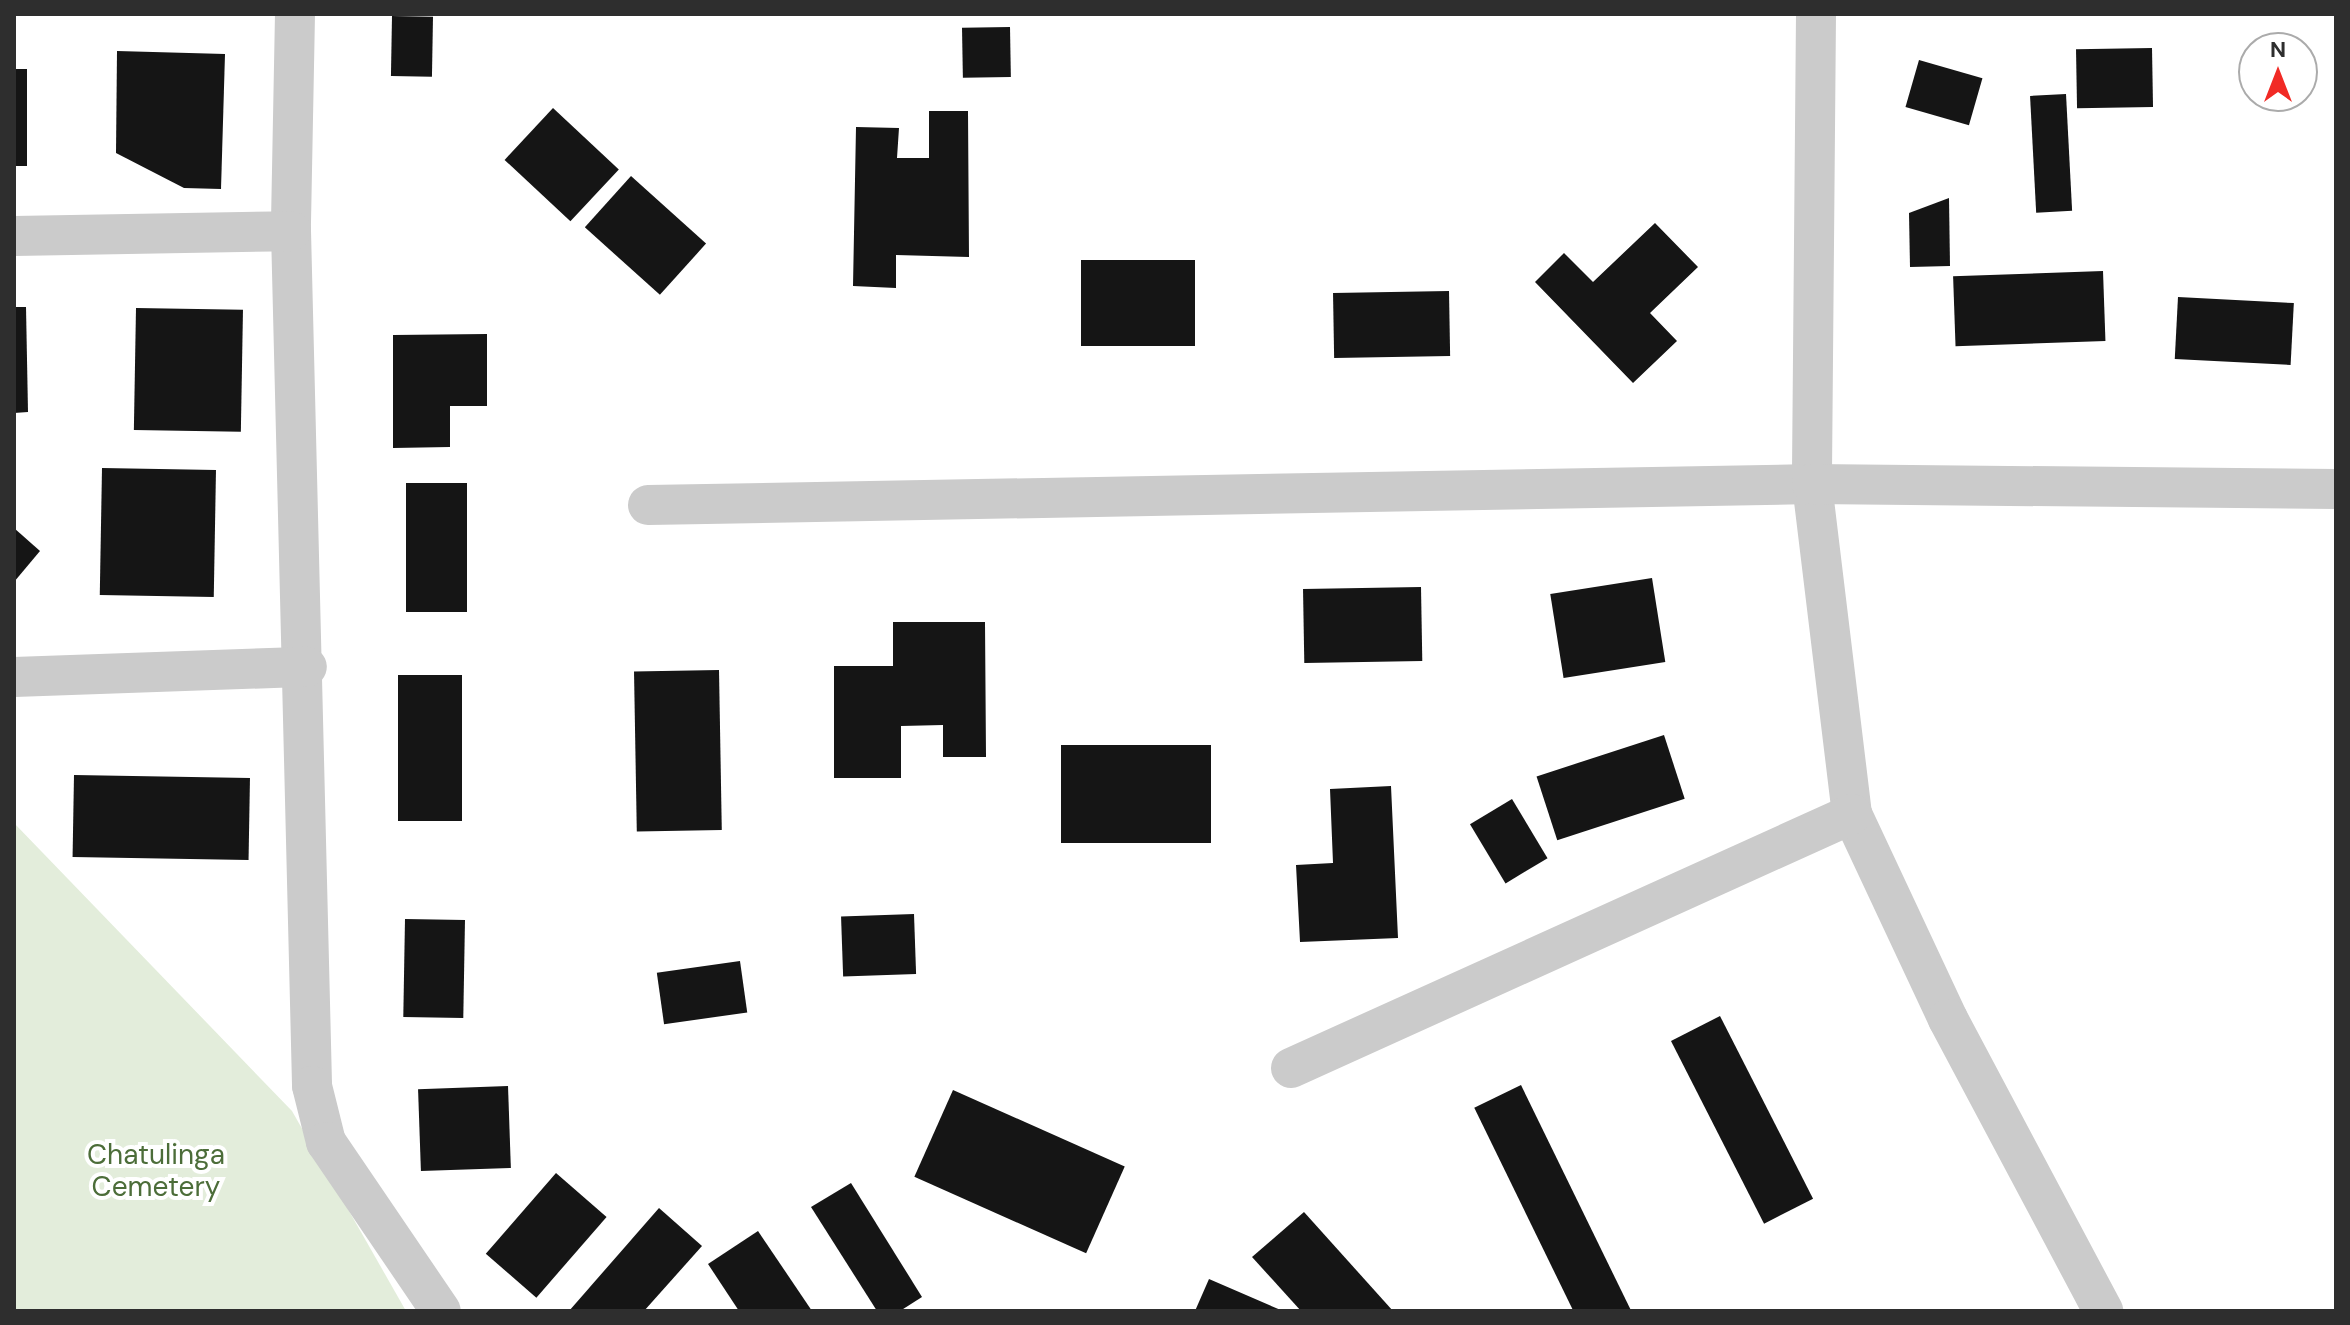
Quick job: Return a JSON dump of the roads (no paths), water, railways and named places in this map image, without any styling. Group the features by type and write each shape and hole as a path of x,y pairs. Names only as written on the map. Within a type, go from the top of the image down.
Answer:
{"street":[{"path":"295,14 291,231 307,667 312,1086 326,1142 441,1311"},
{"path":"1816,14 1812,484 1852,814 1948,1019 2103,1311"},
{"path":"14,236 291,231"},
{"path":"648,505 1812,484 2336,489"},
{"path":"14,677 307,667"},
{"path":"1291,1068 1852,814"}],"park label":[{"name":"Chatulinga Cemetery","path":"156,1171"}]}
